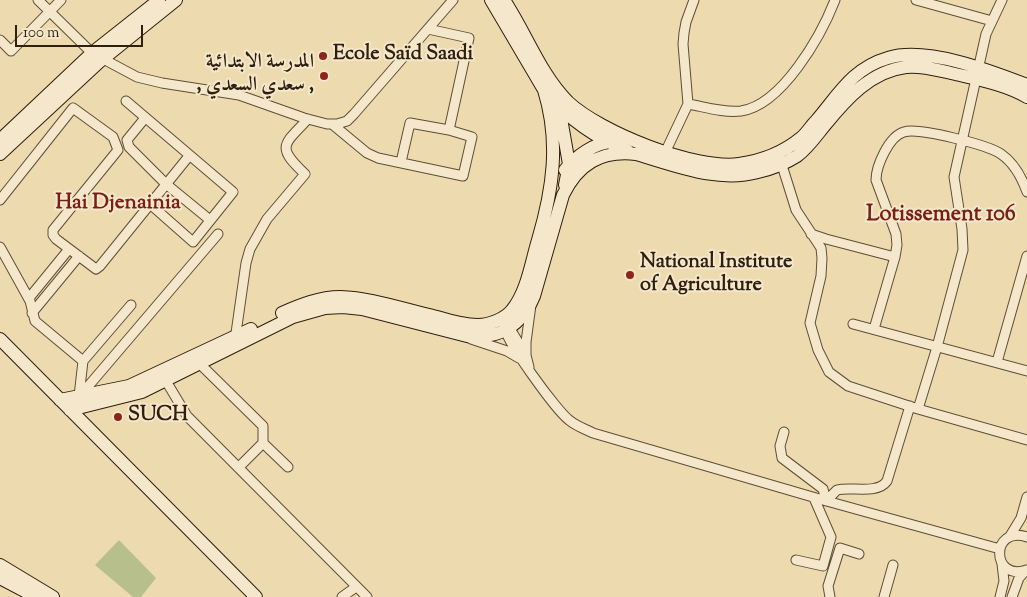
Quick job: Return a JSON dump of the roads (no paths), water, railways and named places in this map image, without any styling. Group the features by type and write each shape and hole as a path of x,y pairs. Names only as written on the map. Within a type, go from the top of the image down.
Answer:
{"street":[{"path":"38,0 98,56 137,76 162,83 239,95 308,119 332,124 347,121 354,114 453,0"},
{"path":"0,40 11,51 61,0"},
{"path":"0,140 98,56 159,0"},
{"path":"0,154 98,56 176,0"},
{"path":"491,0 549,88 588,117 637,148"},
{"path":"504,0 560,109 569,164 564,195"},
{"path":"663,156 688,104 683,44 686,22 694,0"},
{"path":"688,104 728,112 743,110 768,100 782,86 803,59 821,32 835,0"},
{"path":"916,0 992,22"},
{"path":"826,501 837,490 874,488 884,485 887,481 937,347 963,250 962,229 954,177 986,34 1002,0"},
{"path":"428,29 469,38 449,130"},
{"path":"560,109 606,142 637,148 663,156 737,164 779,158 802,137 846,84 862,69 890,57 926,55 977,73 1027,85"},
{"path":"977,73 1027,97"},
{"path":"60,400 129,386 293,317 325,308 362,309 467,336 479,338 491,335 505,323 521,298 548,207 554,153 549,88"},
{"path":"126,101 233,192 193,242 150,204"},
{"path":"0,200 74,108 113,137 118,150 53,230 53,235 96,269 189,156"},
{"path":"145,118 127,140 129,148 166,184 210,220"},
{"path":"235,341 246,264 250,249 267,219 306,174 291,161 285,148 287,141 308,119"},
{"path":"332,124 367,153 378,158 464,176 472,137 449,130 410,123 400,162"},
{"path":"874,329 897,245 896,234 876,180 876,171 893,140 902,132 917,131 962,140 1000,154 1016,169 1027,192"},
{"path":"551,190 569,164 592,148 606,142"},
{"path":"70,410 142,392 200,364 235,341 300,305 338,297 361,299 461,324 505,323 521,318 528,310 531,302 564,195 571,180 580,169 594,160 637,148"},
{"path":"779,158 796,210 821,248 822,258 818,292 810,322 818,350 829,372 848,386 1027,440"},
{"path":"78,397 218,234"},
{"path":"811,234 895,257"},
{"path":"0,247 29,298 35,321 83,361"},
{"path":"29,298 69,249"},
{"path":"32,313 79,256"},
{"path":"997,362 1027,256"},
{"path":"524,358 531,302"},
{"path":"78,397 83,361 131,305"},
{"path":"505,323 530,370 568,420 593,433 814,498 1000,549"},
{"path":"853,324 1027,371"},
{"path":"467,336 474,341 524,358"},
{"path":"0,339 256,597"},
{"path":"200,364 263,426 263,443 239,467"},
{"path":"166,381 187,416 367,597"},
{"path":"784,432 780,446 782,458 822,489 826,501"},
{"path":"263,443 288,467"},
{"path":"796,560 823,566 832,537 814,498"},
{"path":"1000,597 1004,581 1000,549 1021,518 1027,498"},
{"path":"1010,536 1027,537"},
{"path":"830,597 828,586 840,548 859,554"},
{"path":"1002,564 1014,572 1027,570"},
{"path":"0,565 53,597"},
{"path":"884,597 893,565"},
{"path":"1012,597 1019,578 1027,570"},
{"path":"0,578 36,597"},
{"path":"342,597 356,587"}],"place":[{"name":"Ecole Saïd Saadi","path":"323,56"},
{"name":"المدرسة الابتدائية , سعدي السعدي ,","path":"324,76"},
{"name":"National Institute of Agriculture","path":"630,275"},
{"name":"SUCH","path":"118,417"}],"district":[{"name":"Hai Djenainia","path":"118,204"},
{"name":"Lotissement 106","path":"941,216"}]}
